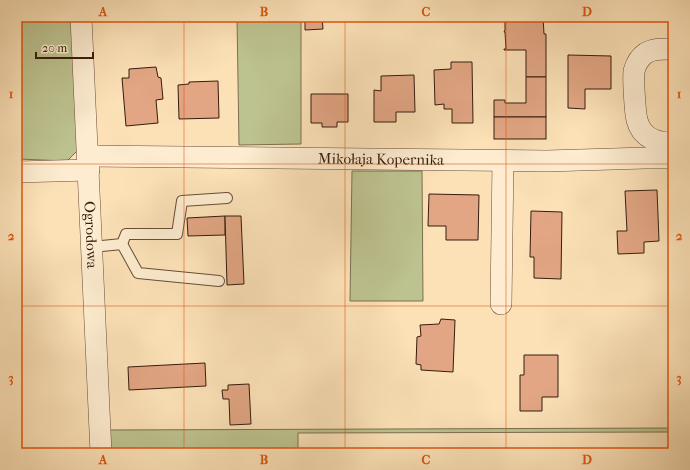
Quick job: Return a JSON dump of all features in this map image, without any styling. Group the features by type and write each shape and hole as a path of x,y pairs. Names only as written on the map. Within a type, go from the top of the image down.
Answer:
{"street":[{"name":"Ogrodowa","path":"81,17 89,163 101,453"},
{"path":"673,49 647,52 636,64 634,77 637,120 640,129 647,136 657,141 673,143"},
{"name":"Mikołaja Kopernika","path":"17,172 89,163 547,161 673,158"},
{"path":"501,304 503,161"}],"lane":[{"path":"122,244 126,234 177,234 182,201 227,198"},
{"path":"92,247 122,244"},
{"path":"122,244 138,273 219,281"}],"green space":[{"path":"17,17 73,17 80,148 67,161 17,159"},
{"path":"237,17 301,17 301,144 239,145"},
{"path":"352,171 422,171 423,301 350,301"},
{"path":"673,428 673,432 298,433 298,453 111,453 109,430"}],"building":[{"path":"305,17 322,17 323,29 305,30"},
{"path":"505,17 543,17 544,34 546,34 546,77 526,77 526,50 504,50 506,49 504,32"},
{"path":"568,55 611,56 611,89 585,89 585,109 568,108"},
{"path":"451,62 472,62 473,123 452,123 452,109 444,109 444,104 435,105 434,70 451,69"},
{"path":"156,67 158,77 161,78 163,99 156,100 158,123 126,126 122,78 129,78 129,69"},
{"path":"414,75 415,112 396,112 396,122 374,122 374,90 381,91 381,76"},
{"path":"526,77 546,77 546,117 494,117 494,100 505,100 505,103 526,103"},
{"path":"218,81 219,118 179,119 178,85 189,84 189,82"},
{"path":"311,94 348,94 348,122 337,122 337,127 322,127 322,123 311,123"},
{"path":"494,117 546,117 546,139 494,139"},
{"path":"657,190 659,241 644,242 644,253 618,254 617,231 627,231 625,191"},
{"path":"429,194 479,195 478,240 446,240 446,226 428,226"},
{"path":"531,211 562,212 561,279 534,278 534,257 530,257"},
{"path":"225,216 225,235 188,236 187,218"},
{"path":"225,216 241,216 244,284 227,285"},
{"path":"441,319 455,320 453,372 421,370 421,365 416,364 417,337 421,336 420,325 439,324"},
{"path":"524,355 558,355 558,397 542,397 542,411 520,411 520,375 524,375"},
{"path":"205,363 206,386 129,390 128,367"},
{"path":"249,384 251,424 230,425 229,399 223,399 222,390 228,390 228,385"}]}
